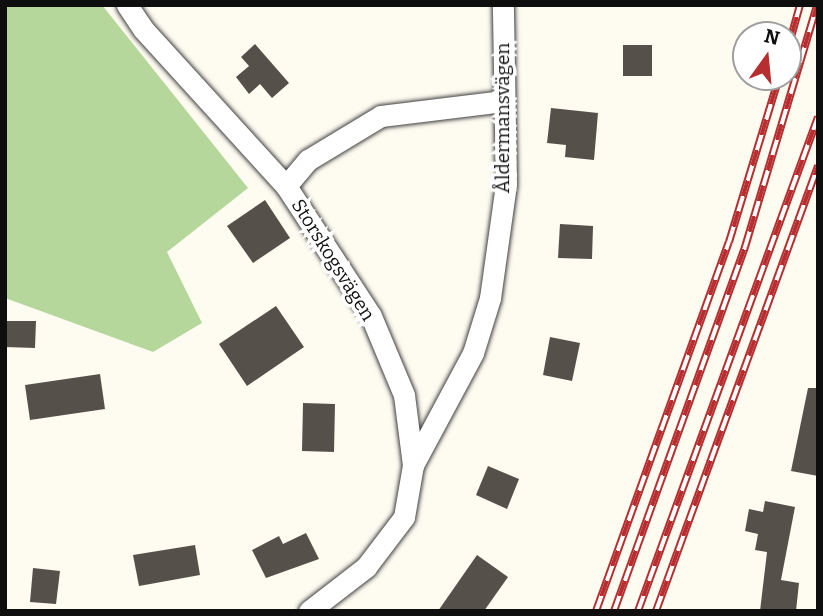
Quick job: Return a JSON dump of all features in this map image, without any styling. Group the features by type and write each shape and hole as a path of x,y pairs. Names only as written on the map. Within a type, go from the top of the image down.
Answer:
{"street":[{"name":"Storskogsvägen","path":"127,5 286,186 371,316 404,395 413,465 404,517 389,542 345,586 309,611"},
{"name":"Åldermansvägen","path":"413,465 473,353 490,298 506,184 503,5"},
{"path":"286,186 308,160 381,116 503,101"}],"green space":[{"path":"5,5 102,5 248,188 167,252 202,323 153,352 5,298"}],"building":[{"path":"255,44 289,83 272,98 260,84 249,94 236,77 249,66 241,57"},
{"path":"623,45 652,45 652,76 623,76"},
{"path":"551,108 598,113 594,160 565,157 566,145 547,143"},
{"path":"265,200 290,238 253,263 227,226"},
{"path":"560,224 593,226 592,259 558,258"},
{"path":"276,306 304,347 247,386 219,344"},
{"path":"5,321 36,321 35,348 5,347"},
{"path":"550,337 580,343 572,381 543,375"},
{"path":"100,374 105,409 30,420 25,385"},
{"path":"808,388 818,388 818,476 791,471"},
{"path":"303,403 335,404 334,452 302,451"},
{"path":"488,466 519,479 507,509 476,495"},
{"path":"765,501 795,507 781,580 799,583 796,611 760,611 767,552 755,550 758,534 745,531 749,509 763,512"},
{"path":"306,533 319,559 266,578 252,550 279,536 283,544"},
{"path":"195,545 200,575 139,586 133,555"},
{"path":"477,555 508,577 484,611 438,611"},
{"path":"33,568 60,571 56,604 30,602"}],"railway":[{"path":"796,21 800,5"},
{"path":"614,611 745,247 817,5"},
{"path":"596,611 729,242 775,91"},
{"path":"638,611 818,117"},
{"path":"656,611 818,166"}]}
